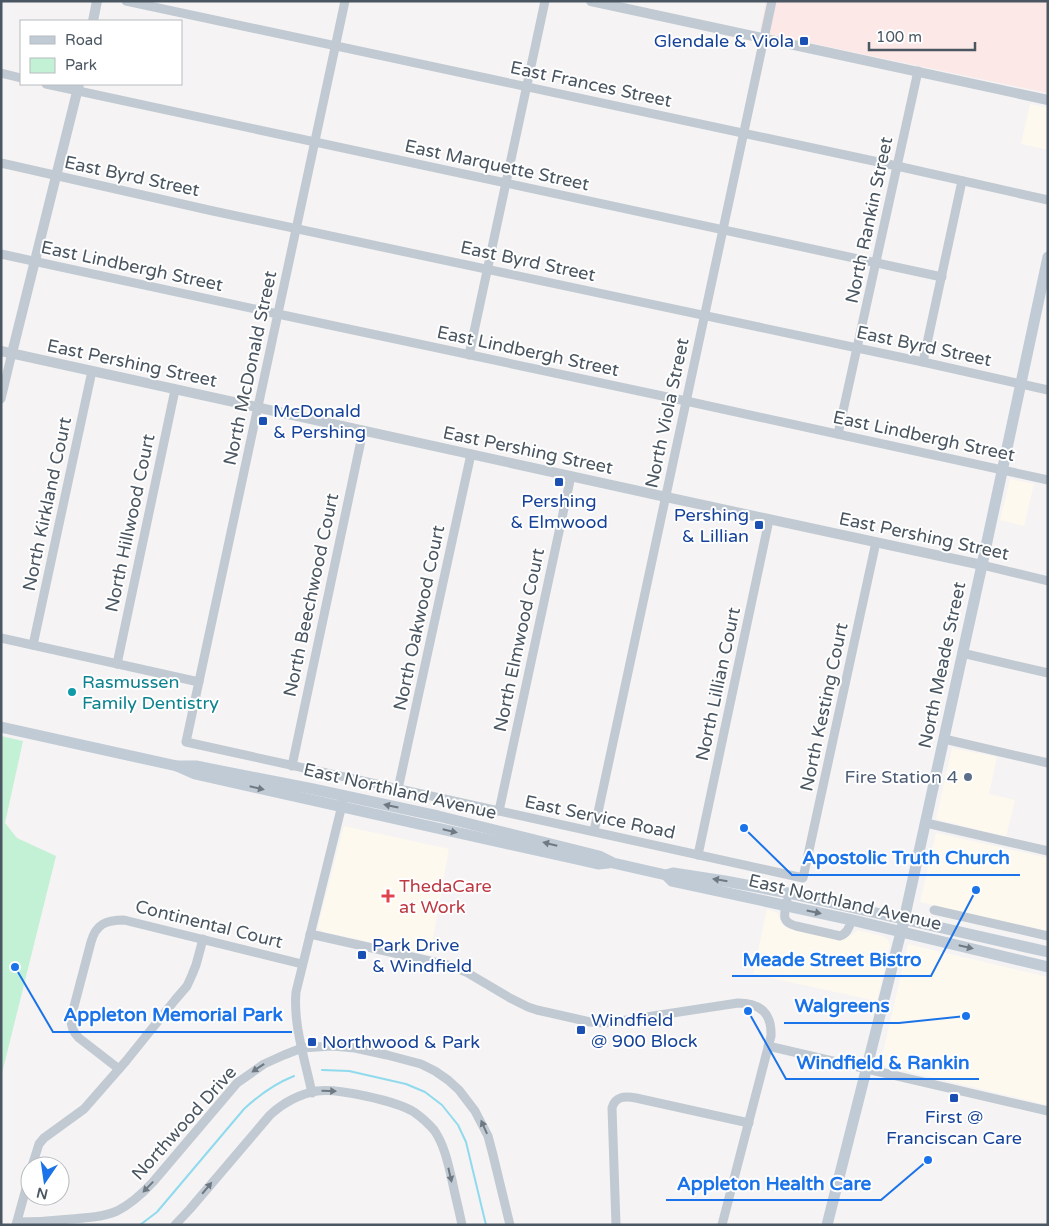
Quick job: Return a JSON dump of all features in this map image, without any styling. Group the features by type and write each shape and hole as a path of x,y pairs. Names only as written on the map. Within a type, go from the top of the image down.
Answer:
{"main road":[{"name":"North Meade Street","path":"827,1225 904,920 1021,384 1044,299 1048,257"},
{"name":"East Northland Avenue","path":"1,727 177,766 196,766 343,802 438,816 599,856 613,863 666,875 673,873 788,893 1048,952"},
{"name":"East Northland Avenue","path":"666,875 672,881 852,920 1048,966"}],"street":[{"path":"93,20 97,1"},
{"name":"East Frances Street","path":"126,1 1048,200"},
{"name":"North McDonald Street","path":"186,742 345,1"},
{"path":"469,355 545,1"},
{"path":"590,1 1048,100"},
{"name":"North Viola Street","path":"594,831 772,1"},
{"name":"North Rankin Street","path":"838,434 918,72"},
{"path":"1,74 20,78"},
{"name":"East Marquette Street","path":"57,85 78,87 505,184 942,277"},
{"path":"1,399 78,87"},
{"name":"East Byrd Street","path":"1,163 1048,390"},
{"path":"923,362 962,181"},
{"name":"East Lindbergh Street","path":"1,254 1048,480"},
{"name":"East Pershing Street","path":"1,351 1048,580"},
{"name":"North Kirkland Court","path":"33,645 92,371"},
{"name":"North Hillwood Court","path":"116,664 175,390"},
{"name":"North Beechwood Court","path":"292,766 363,431"},
{"name":"North Oakwood Court","path":"398,789 471,454"},
{"name":"North Elmwood Court","path":"499,811 571,476"},
{"name":"North Lillian Court","path":"698,855 769,520"},
{"name":"North Kesting Court","path":"803,878 876,542"},
{"path":"1,638 199,682"},
{"path":"962,653 1048,673"},
{"path":"944,739 1048,764"},
{"name":"East Service Road","path":"186,742 803,878"},
{"path":"312,1092 296,1024 296,992 343,802"},
{"path":"926,822 1048,851"},
{"path":"788,893 785,920 790,924 837,936 845,934 852,920"},
{"path":"934,910 1048,936"},
{"name":"Continental Court","path":"119,1069 79,1038 71,1027 70,1018 91,942 96,930 101,925 114,920 124,920 302,964"},
{"path":"310,934 452,966 528,1007 590,1022 604,1023 738,1004 755,1005 763,1010 770,1020 771,1036 722,1225"},
{"path":"35,1156 39,1144 44,1138 84,1109 187,986 196,965 203,939"},
{"name":"Northwood Drive","path":"17,1223 87,1218 110,1213 127,1205 153,1182 237,1082 264,1064 302,1048 332,1046 355,1048 421,1064 435,1071 459,1090 482,1122 493,1155 510,1225"},
{"path":"768,1046 1048,1111"},
{"path":"175,1225 276,1109 290,1100 320,1091 341,1092 400,1105 424,1120 433,1129 443,1148 462,1225"},
{"path":"616,1225 612,1108 616,1100 620,1097 636,1098 748,1123"},
{"path":"17,1223 22,1206"}],"shaded area":[{"path":"766,1 1048,1 1048,93 777,36 760,30"},
{"path":"1030,104 1048,108 1048,150 1021,144"},
{"path":"1010,479 1034,484 1024,526 1000,520"},
{"path":"952,748 997,757 989,794 1015,800 1006,837 936,819"},
{"path":"344,826 449,849 430,955 324,932 318,929"},
{"path":"936,833 1048,858 1048,932 920,902"},
{"path":"767,909 777,913 783,925 789,929 840,940 858,930 885,937 890,945 877,1001 753,974"},
{"path":"908,944 1048,977 1048,1105 880,1065"}],"green space":[{"path":"1,736 23,741 5,823 17,838 56,856 1,1077"}],"waterway":[{"path":"322,1070 349,1071 406,1084 425,1092 442,1105 458,1125 466,1142 486,1225"},
{"path":"140,1225 157,1212 244,1109 267,1090 294,1076"}],"place":[{"name":"Glendale & Viola","path":"804,41"},
{"name":"McDonald & Pershing","path":"263,421"},
{"name":"Pershing & Elmwood","path":"559,482"},
{"name":"Pershing & Lillian","path":"759,525"},
{"name":"Rasmussen Family Dentistry","path":"72,692"},
{"name":"Fire Station 4","path":"968,777"},
{"name":"Apostolic Truth Church","path":"744,828"},
{"name":"Meade Street Bistro","path":"976,890"},
{"name":"ThedaCare at Work","path":"388,896"},
{"name":"Park Drive & Windfield","path":"362,955"},
{"name":"Appleton Memorial Park","path":"15,967"},
{"name":"Windfield & Rankin","path":"748,1011"},
{"name":"Walgreens","path":"966,1016"},
{"name":"Windfield @ 900 Block","path":"581,1030"},
{"name":"Northwood & Park","path":"312,1042"},
{"name":"First @ Franciscan Care","path":"954,1098"},
{"name":"Appleton Health Care","path":"928,1160"}]}
